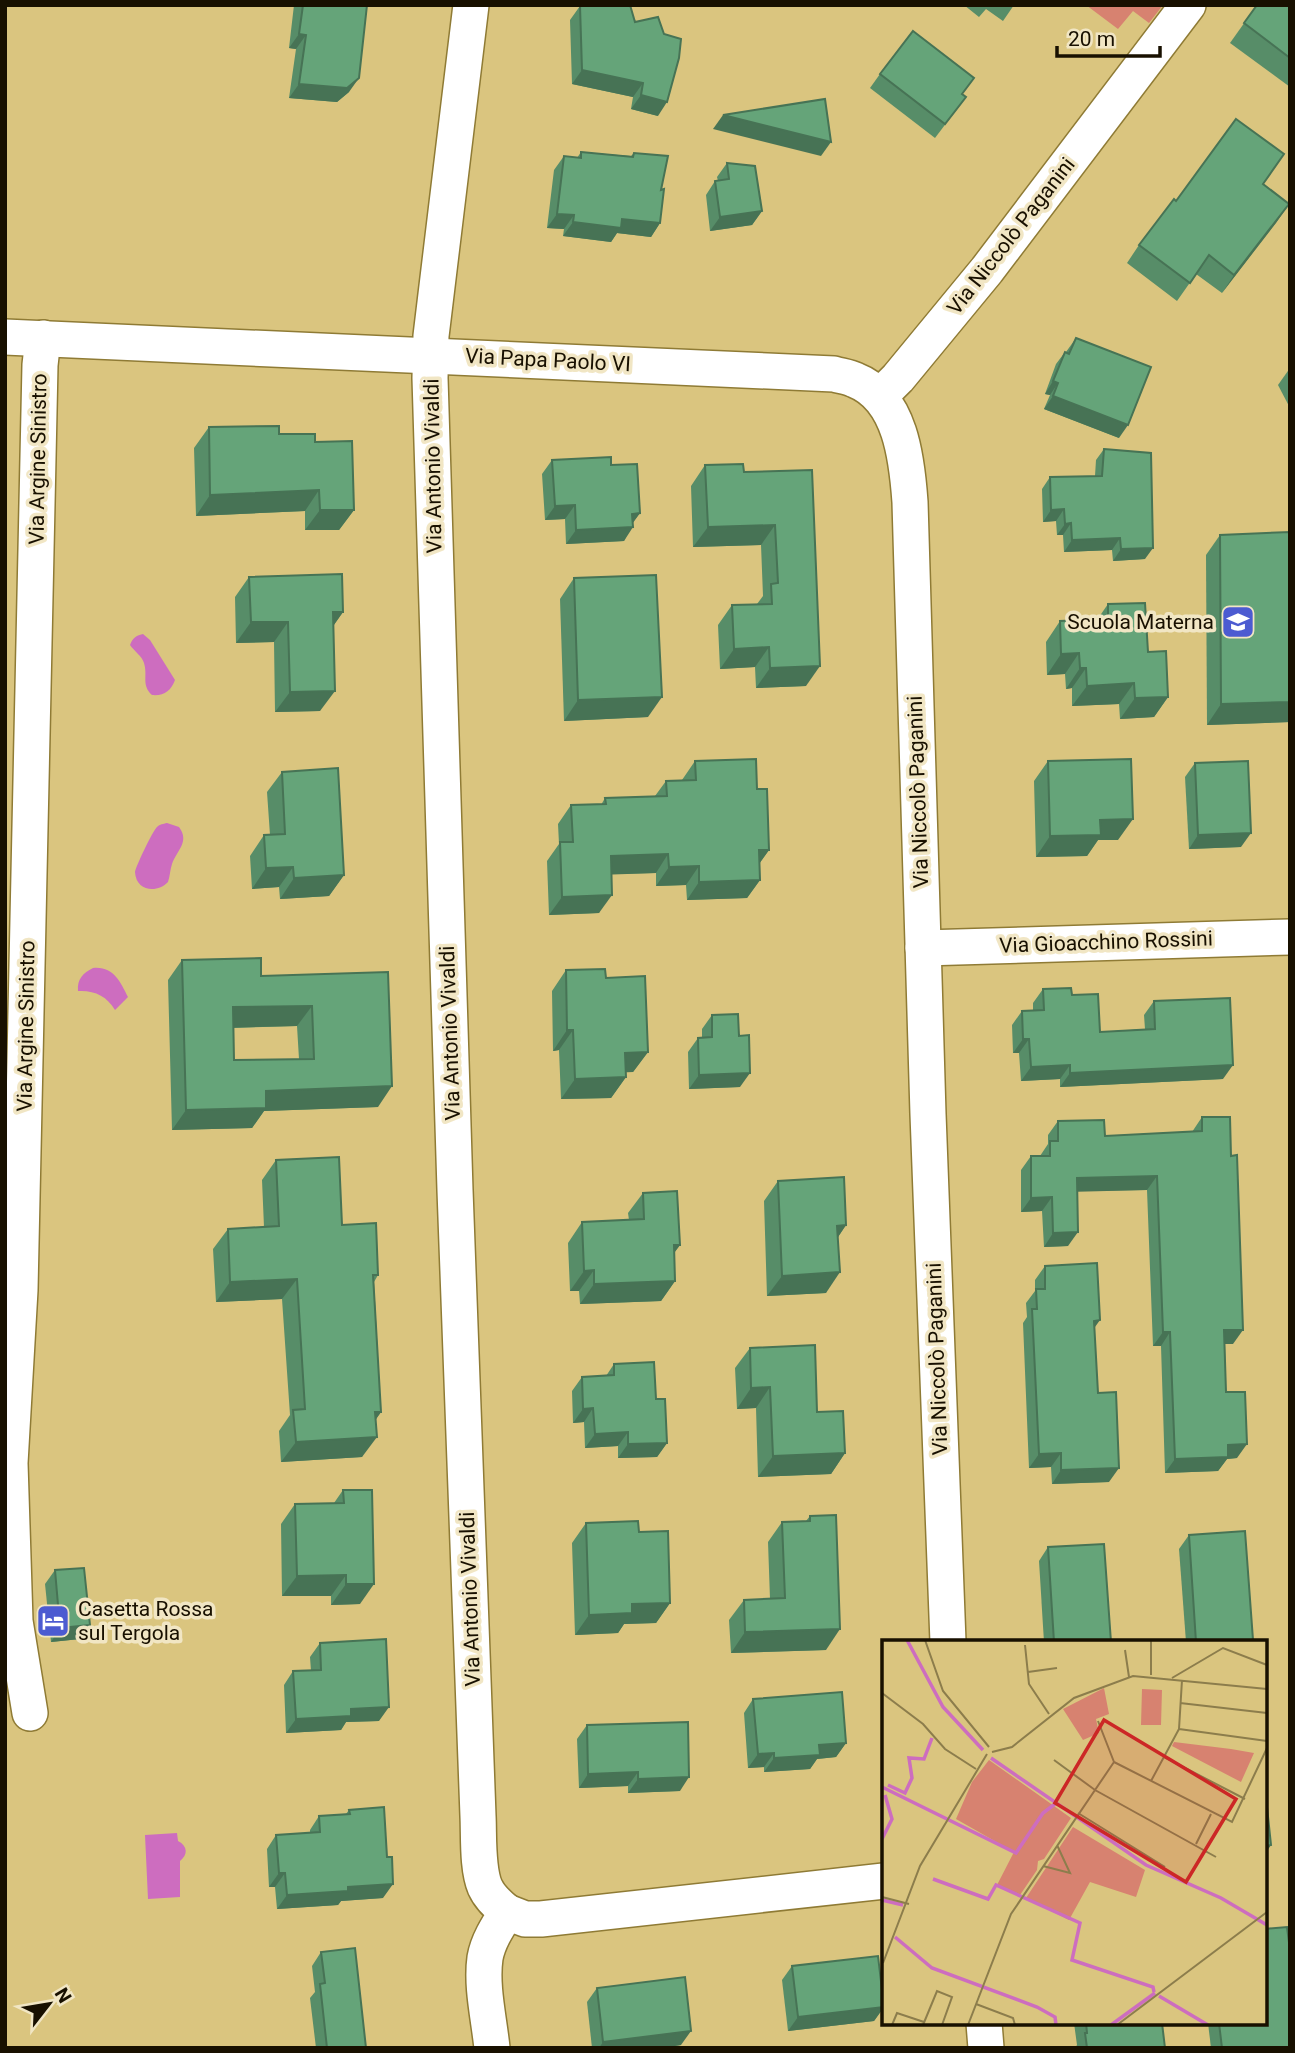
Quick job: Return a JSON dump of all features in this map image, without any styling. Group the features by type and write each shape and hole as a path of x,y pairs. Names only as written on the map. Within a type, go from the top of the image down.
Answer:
{"street":[{"name":"Via Antonio Vivaldi","path":"471,5 431,336 432,461 478,1816 481,1873 485,1887 492,1899 507,1912"},
{"name":"Via Niccolò Paganini","path":"948,1640 907,467 901,438 880,396 898,378 986,270 1188,5"},
{"name":"Via Papa Paolo VI","path":"19,337 834,374 857,380 880,396"},
{"name":"Via Argine Sinistro","path":"19,337 40,365 20,1290 10,1463 15,1621 30,1713"},
{"path":"1289,937 1290,946"},
{"name":"Via Gioacchino Rossini","path":"923,948 1289,937"},
{"path":"492,2048 484,1975 485,1955 493,1934 507,1912 525,1919 541,1919 882,1881"},
{"path":"984,2025 986,2048"}],"shaded area":[{"path":"1086,5 1163,5 1149,23 1133,11 1118,29"},
{"path":"143,634 150,640 175,680 163,694 152,695 149,691 143,660 130,645 135,638"},
{"path":"167,823 179,827 183,837 182,846 172,864 168,882 159,888 148,889 139,884 135,872 155,830 159,825"},
{"path":"93,968 111,972 125,991 128,997 115,1010 100,995 78,991 81,977"},
{"path":"177,1833 178,1841 184,1845 186,1851 180,1861 180,1897 148,1899 145,1835"}],"building":[{"path":"303,5 367,5 359,78 347,88 299,84 306,35 299,34"},
{"path":"630,5 635,22 658,17 664,34 681,39 679,58 667,102 641,95 643,83 582,70 580,6"},
{"path":"1257,5 1290,5 1290,58 1244,23"},
{"path":"913,31 974,78 962,94 966,97 945,124 880,74"},
{"path":"825,99 831,142 723,115"},
{"path":"1236,119 1284,154 1263,184 1289,204 1234,275 1209,255 1190,283 1139,245 1174,199 1176,201"},
{"path":"581,152 633,157 634,153 668,156 661,190 664,189 660,223 622,219 621,228 573,222 574,215 557,214 564,156 581,158"},
{"path":"727,163 755,166 762,211 720,217 715,181 729,179"},
{"path":"1076,338 1151,367 1128,425 1053,396 1058,383 1053,381 1065,352 1069,354"},
{"path":"279,426 279,434 315,434 315,442 352,441 354,510 320,510 319,490 210,495 209,427"},
{"path":"1104,449 1151,453 1153,548 1121,549 1120,538 1072,540 1071,523 1065,524 1064,509 1051,510 1050,477 1102,476"},
{"path":"611,457 611,465 637,464 640,513 632,514 633,527 576,530 575,505 555,506 552,460"},
{"path":"743,464 744,472 812,470 820,666 770,668 769,647 734,649 732,605 772,604 771,584 778,583 775,525 708,527 705,465"},
{"path":"1290,532 1290,702 1221,704 1220,535"},
{"path":"342,574 343,612 333,612 335,691 290,692 288,622 251,622 249,577"},
{"path":"656,575 662,697 578,700 574,578"},
{"path":"1145,603 1148,652 1166,651 1168,697 1135,698 1134,683 1087,686 1086,668 1080,668 1079,653 1061,654 1060,621 1108,619 1108,604"},
{"path":"756,759 757,789 767,789 769,850 759,850 760,880 699,882 699,866 669,867 668,854 611,856 612,895 562,897 560,842 573,842 571,805 606,804 605,798 667,796 666,781 696,780 695,761"},
{"path":"1131,759 1133,819 1100,820 1101,835 1050,836 1048,761"},
{"path":"1248,761 1251,833 1198,835 1195,763"},
{"path":"338,768 344,875 294,878 293,867 266,868 264,835 285,834 282,772"},
{"path":"261,958 261,976 388,972 392,1086 266,1091 266,1108 186,1110 182,960","holes":["312,1006 314,1059 234,1060 233,1007"]},
{"path":"605,969 606,978 645,976 648,1052 625,1053 626,1077 575,1079 573,1030 567,1030 566,970"},
{"path":"1071,988 1072,995 1098,994 1100,1032 1155,1029 1154,1001 1230,998 1233,1065 1070,1073 1070,1065 1031,1067 1029,1039 1023,1039 1022,1011 1044,1010 1043,989"},
{"path":"738,1014 739,1036 749,1035 750,1073 699,1075 698,1038 712,1037 712,1015"},
{"path":"1202,1117 1230,1117 1231,1156 1237,1155 1243,1330 1224,1330 1226,1392 1245,1392 1247,1444 1228,1445 1228,1457 1175,1459 1170,1332 1163,1332 1157,1176 1077,1178 1078,1232 1053,1233 1052,1197 1031,1198 1031,1156 1050,1156 1050,1141 1058,1141 1058,1121 1104,1120 1105,1136 1202,1131"},
{"path":"339,1157 342,1225 376,1223 378,1275 373,1275 381,1412 375,1412 377,1437 296,1442 293,1410 305,1409 297,1279 230,1282 228,1229 279,1226 276,1160"},
{"path":"844,1177 846,1225 837,1226 840,1272 782,1276 778,1181"},
{"path":"677,1191 680,1245 674,1245 675,1281 594,1284 594,1270 584,1271 582,1222 644,1219 643,1193"},
{"path":"1097,1263 1100,1320 1094,1321 1098,1393 1116,1392 1119,1468 1061,1470 1061,1453 1039,1454 1032,1309 1037,1309 1036,1289 1045,1289 1045,1266"},
{"path":"815,1345 817,1412 843,1411 845,1453 773,1456 770,1387 751,1388 750,1348"},
{"path":"654,1362 656,1399 665,1399 667,1443 628,1444 628,1432 595,1434 593,1408 583,1409 582,1377 614,1375 614,1364"},
{"path":"343,1490 372,1490 374,1584 346,1584 346,1575 297,1576 295,1504 344,1503"},
{"path":"836,1515 840,1629 745,1632 744,1600 785,1598 782,1522 810,1521 810,1516"},
{"path":"638,1521 639,1532 668,1531 670,1603 632,1604 632,1613 589,1615 586,1523"},
{"path":"1245,1531 1253,1640 1196,1640 1189,1535"},
{"path":"1104,1544 1111,1640 1054,1640 1048,1547"},
{"path":"84,1568 90,1625 60,1628 55,1570"},
{"path":"386,1639 389,1707 351,1709 351,1716 296,1719 293,1671 321,1670 320,1643"},
{"path":"842,1692 846,1743 819,1745 820,1755 774,1758 774,1753 758,1754 753,1699"},
{"path":"688,1722 689,1777 638,1779 638,1772 588,1774 587,1725"},
{"path":"384,1807 387,1857 392,1857 393,1884 348,1887 348,1891 287,1895 285,1873 279,1873 276,1835 320,1832 319,1816 350,1814 349,1810"},
{"path":"1267,1807 1271,1845 1267,1846"},
{"path":"1287,1927 1290,1950 1290,2048 1222,2048 1219,2025 1267,2025 1267,1929"},
{"path":"355,1948 366,2048 327,2048 320,1984 325,1983 321,1952"},
{"path":"878,1956 882,2007 798,2017 792,1966"},
{"path":"685,1977 691,2031 603,2042 597,1988"},
{"path":"1086,2025 1162,2025 1165,2048 1087,2048"}],"place":[{"name":"Scuola Materna","path":"1238,622"},
{"name":"Casetta Rossa sul Tergola","path":"53,1621"}]}
